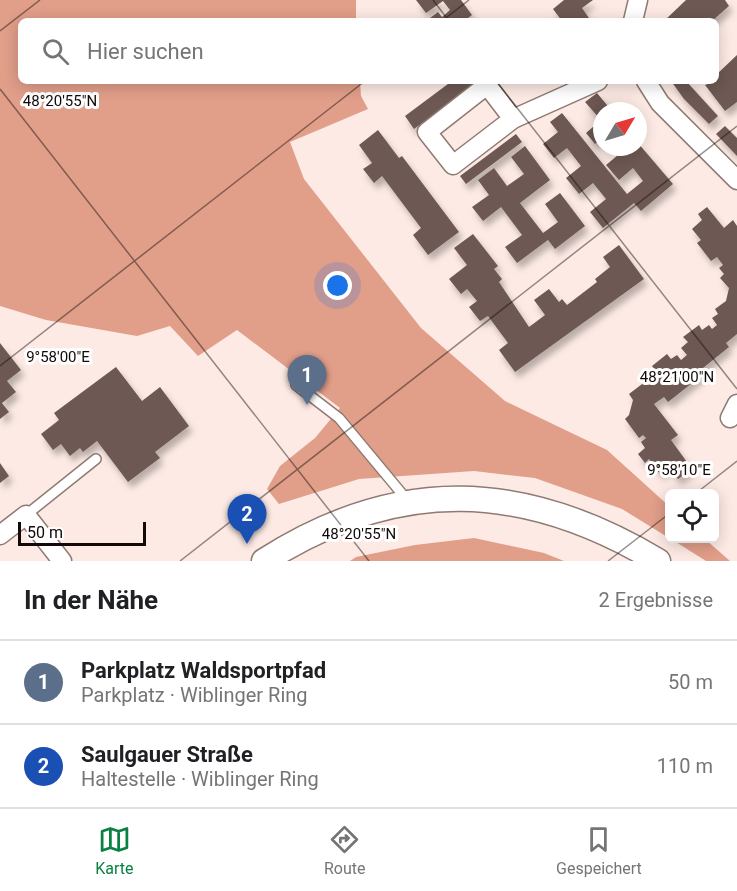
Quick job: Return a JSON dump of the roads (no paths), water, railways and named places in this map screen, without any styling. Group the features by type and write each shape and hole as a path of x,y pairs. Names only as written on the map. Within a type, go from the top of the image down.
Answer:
{"street":[{"path":"634,18 638,0"},
{"path":"513,119 487,85 427,132 453,165 513,119 591,84"},
{"path":"648,84 660,103 737,180"},
{"path":"264,561 335,522 373,510 409,502 464,498 533,507 591,526 658,561"},
{"path":"0,535 26,515 62,561"}],"lane":[{"path":"296,385 339,418 409,502"},
{"path":"26,515 96,459"}],"place":[{"name":"Parkplatz Waldsportpfad","path":"307,405"},
{"name":"Saulgauer Straße","path":"247,544"}]}
